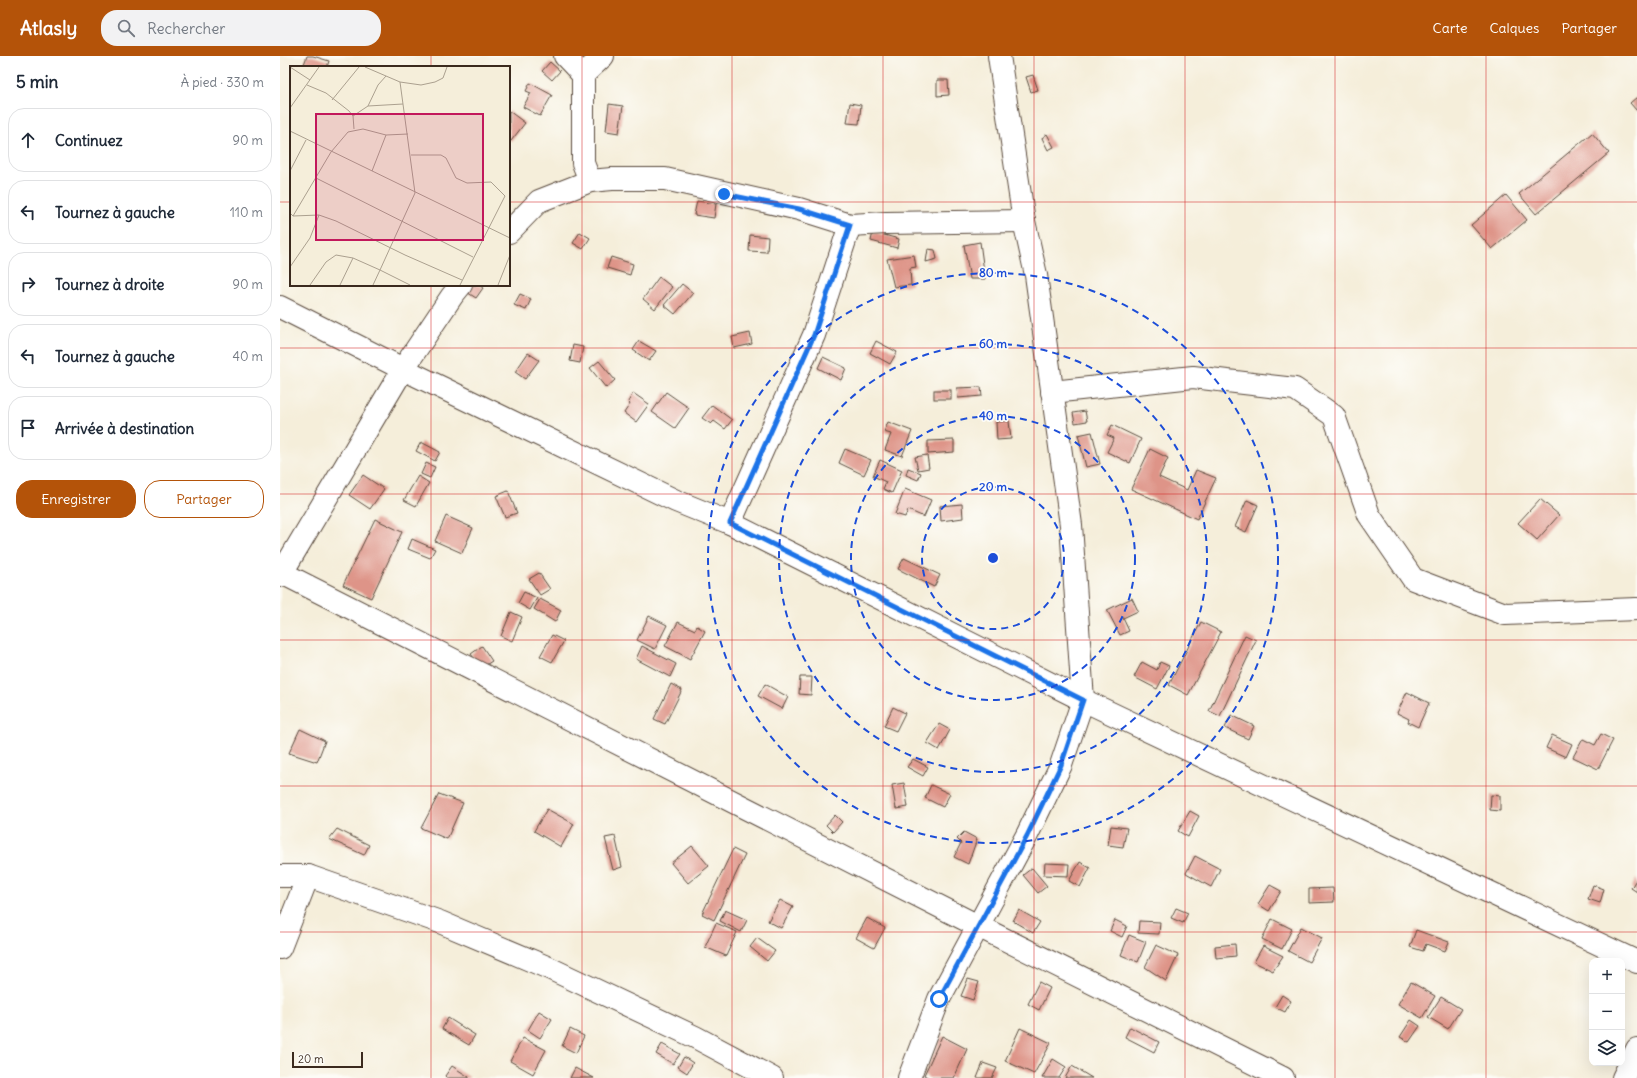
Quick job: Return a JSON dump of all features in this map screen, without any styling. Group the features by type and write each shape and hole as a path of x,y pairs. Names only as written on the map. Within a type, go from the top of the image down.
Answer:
{"street":[{"path":"565,56 583,75 583,163 590,180"},
{"path":"583,75 603,56"},
{"path":"909,1078 939,999 1027,836 1061,765 1083,700 1071,525 1036,276 1024,222 999,56"},
{"path":"510,231 539,201 590,180 612,178 665,179 799,209 850,225 1024,222"},
{"path":"730,523 814,335 850,225"},
{"path":"460,286 403,369 281,574 978,926 1283,1078"},
{"path":"280,307 403,369 676,501 730,523 1083,700 1637,962"},
{"path":"1052,392 1193,377 1295,389 1334,416 1370,515 1413,579 1505,614 1637,609"},
{"path":"280,876 308,876 440,922 549,968 695,1037 772,1078"},
{"path":"280,948 308,876"},
{"path":"1623,1078 1637,1049"}],"building":[{"path":"307,56 313,56 329,61 327,66 303,66"},
{"path":"550,62 560,71 552,80 542,71"},
{"path":"1033,75 1038,90 1031,92 1026,77"},
{"path":"937,80 948,80 949,95 937,96"},
{"path":"530,83 552,95 540,116 523,107 531,93 526,91"},
{"path":"1637,97 1637,111 1630,103"},
{"path":"850,103 861,105 859,124 847,123"},
{"path":"609,104 623,106 619,133 606,131"},
{"path":"510,112 525,123 510,140"},
{"path":"1592,133 1609,153 1536,214 1519,194"},
{"path":"1047,134 1054,147 1048,150 1042,138"},
{"path":"1506,195 1527,220 1492,249 1471,225"},
{"path":"697,201 716,204 714,218 694,215"},
{"path":"580,232 590,238 583,249 573,243"},
{"path":"873,232 899,239 897,248 871,241"},
{"path":"750,235 768,237 767,252 749,251"},
{"path":"980,242 985,279 970,279 964,245"},
{"path":"928,249 935,250 937,259 926,262"},
{"path":"914,255 916,267 910,268 911,285 894,287 887,259"},
{"path":"611,257 633,264 630,275 607,268"},
{"path":"659,277 672,287 655,309 643,299"},
{"path":"682,284 693,293 675,314 664,305"},
{"path":"480,286 483,288 476,298 459,287"},
{"path":"520,294 531,299 526,310 514,305"},
{"path":"750,333 752,344 734,348 732,337"},
{"path":"639,341 656,351 649,361 633,350"},
{"path":"876,341 897,352 890,364 870,353"},
{"path":"573,345 583,347 580,363 570,361"},
{"path":"528,353 539,360 525,379 515,372"},
{"path":"823,357 846,368 841,380 818,368"},
{"path":"599,361 615,380 606,388 590,368"},
{"path":"981,387 982,396 958,398 957,388"},
{"path":"934,390 951,390 951,399 934,399"},
{"path":"666,392 689,408 675,428 652,412"},
{"path":"633,393 649,404 636,422 624,413 630,404 628,402"},
{"path":"712,405 732,420 725,429 714,421 711,424 702,418"},
{"path":"1085,411 1087,421 1075,423 1073,413"},
{"path":"1009,421 1011,439 997,440 996,422"},
{"path":"888,422 912,431 902,456 885,450 891,434 884,432"},
{"path":"1112,425 1141,439 1130,463 1107,452 1114,438 1107,435"},
{"path":"1092,432 1100,464 1086,467 1078,435"},
{"path":"954,440 954,452 928,454 928,441"},
{"path":"421,442 440,452 435,461 416,451"},
{"path":"845,449 871,460 864,475 839,463"},
{"path":"1150,449 1168,458 1159,477 1187,490 1196,470 1216,478 1197,519 1131,489"},
{"path":"927,455 929,468 918,470 915,457"},
{"path":"880,460 902,470 892,493 883,489 886,482 873,476"},
{"path":"426,463 435,467 430,478 421,474"},
{"path":"908,468 921,473 918,480 906,475"},
{"path":"363,475 384,489 370,509 349,495"},
{"path":"418,476 429,483 416,506 404,500"},
{"path":"905,489 931,500 924,517 908,510 905,517 895,514"},
{"path":"508,491 517,513 505,517 496,496"},
{"path":"1540,499 1559,515 1537,540 1518,523"},
{"path":"1247,500 1258,505 1246,532 1235,527"},
{"path":"962,504 963,518 941,521 940,506"},
{"path":"446,516 473,528 462,553 435,541"},
{"path":"375,519 402,532 371,598 343,585"},
{"path":"412,539 435,549 430,558 408,549"},
{"path":"904,558 940,575 934,587 898,569"},
{"path":"539,573 550,589 540,595 529,579"},
{"path":"524,592 537,598 530,610 518,603"},
{"path":"1132,598 1138,611 1123,618 1129,631 1120,635 1107,610"},
{"path":"540,599 561,610 555,622 534,609"},
{"path":"511,612 522,617 512,641 501,636"},
{"path":"649,616 667,625 655,649 637,640"},
{"path":"678,622 695,630 697,626 705,631 690,659 665,646"},
{"path":"1201,622 1221,632 1188,695 1169,685"},
{"path":"552,635 564,641 552,662 540,656"},
{"path":"1245,635 1256,640 1220,716 1209,711"},
{"path":"482,646 492,661 481,668 471,654"},
{"path":"642,646 676,664 670,677 636,659"},
{"path":"1142,662 1157,670 1160,662 1169,666 1157,689 1134,677"},
{"path":"800,677 812,677 811,695 799,694"},
{"path":"671,684 682,690 665,724 654,719"},
{"path":"765,684 788,697 782,709 758,696"},
{"path":"1407,692 1429,703 1418,727 1408,722 1409,719 1397,713"},
{"path":"893,707 905,713 896,731 884,726"},
{"path":"1231,715 1254,726 1248,739 1225,728"},
{"path":"939,724 950,730 939,750 927,743"},
{"path":"300,729 325,741 317,762 289,753"},
{"path":"1601,734 1613,740 1598,769 1573,757 1583,739 1595,745"},
{"path":"1552,735 1572,744 1566,757 1546,748"},
{"path":"913,759 928,767 923,776 907,767"},
{"path":"904,783 908,807 896,809 892,785"},
{"path":"931,785 950,794 943,807 925,798"},
{"path":"439,794 463,803 447,839 421,828"},
{"path":"1491,795 1500,796 1500,811 1490,810"},
{"path":"547,809 574,824 561,847 534,831"},
{"path":"1190,811 1199,816 1188,837 1178,831"},
{"path":"835,815 842,822 833,832 826,825"},
{"path":"1111,826 1127,828 1123,847 1108,845"},
{"path":"337,829 369,845 364,855 329,839"},
{"path":"964,832 977,839 968,864 954,857 961,843 957,839"},
{"path":"615,836 622,867 613,870 605,838"},
{"path":"692,846 709,866 688,883 671,863"},
{"path":"733,849 745,855 714,920 702,914"},
{"path":"1195,856 1220,869 1211,887 1186,873"},
{"path":"1080,862 1090,868 1080,887 1069,881"},
{"path":"1045,863 1069,864 1068,876 1044,875"},
{"path":"1032,868 1047,886 1038,893 1023,875"},
{"path":"1637,878 1637,892 1631,888"},
{"path":"1270,885 1281,891 1269,911 1258,904"},
{"path":"1593,885 1604,889 1600,903 1588,899"},
{"path":"1333,888 1334,902 1309,903 1309,889"},
{"path":"780,900 793,907 781,928 768,921"},
{"path":"1176,908 1188,913 1183,923 1171,918"},
{"path":"725,910 747,920 741,932 720,921"},
{"path":"1019,910 1040,922 1033,933 1013,921"},
{"path":"867,918 885,928 874,948 856,938"},
{"path":"1272,919 1292,929 1282,949 1262,939"},
{"path":"1115,920 1127,926 1122,937 1110,931"},
{"path":"1139,921 1160,922 1159,934 1138,933"},
{"path":"716,923 737,932 726,956 705,947"},
{"path":"1301,927 1322,938 1309,962 1288,951"},
{"path":"1416,930 1449,942 1445,951 1426,944 1423,951 1410,947"},
{"path":"1129,935 1146,942 1138,962 1121,955"},
{"path":"757,938 775,951 767,961 750,947"},
{"path":"1235,944 1236,956 1216,958 1215,946"},
{"path":"1156,945 1178,955 1166,981 1145,967"},
{"path":"1263,946 1283,956 1273,971 1254,962"},
{"path":"968,979 979,982 973,1000 961,996"},
{"path":"1039,982 1050,988 1039,1010 1028,1004"},
{"path":"1411,982 1435,996 1422,1018 1398,1004"},
{"path":"1282,995 1291,1001 1285,1012 1275,1007"},
{"path":"1441,997 1461,1009 1448,1029 1428,1017"},
{"path":"539,1011 552,1019 540,1038 528,1030"},
{"path":"448,1018 475,1035 469,1045 442,1029"},
{"path":"1411,1020 1420,1026 1409,1042 1400,1037"},
{"path":"1130,1027 1159,1042 1154,1052 1125,1037"},
{"path":"1020,1028 1051,1043 1034,1074 1005,1061"},
{"path":"570,1029 584,1036 576,1053 562,1046"},
{"path":"942,1036 967,1049 954,1078 929,1078 924,1075"},
{"path":"523,1038 546,1050 533,1074 510,1061"},
{"path":"662,1044 680,1054 673,1064 656,1054"},
{"path":"684,1057 693,1063 687,1073 678,1067"},
{"path":"1053,1059 1066,1067 1059,1078 1042,1078"},
{"path":"983,1063 997,1068 992,1078 977,1078"},
{"path":"452,1066 469,1078 447,1078 445,1076"},
{"path":"1072,1066 1092,1078 1065,1078"},
{"path":"575,1068 594,1078 570,1078"}],"route":[{"path":"724,194 799,209 850,225 814,335 730,523 1083,700 1061,765 1027,836 939,999"}]}
